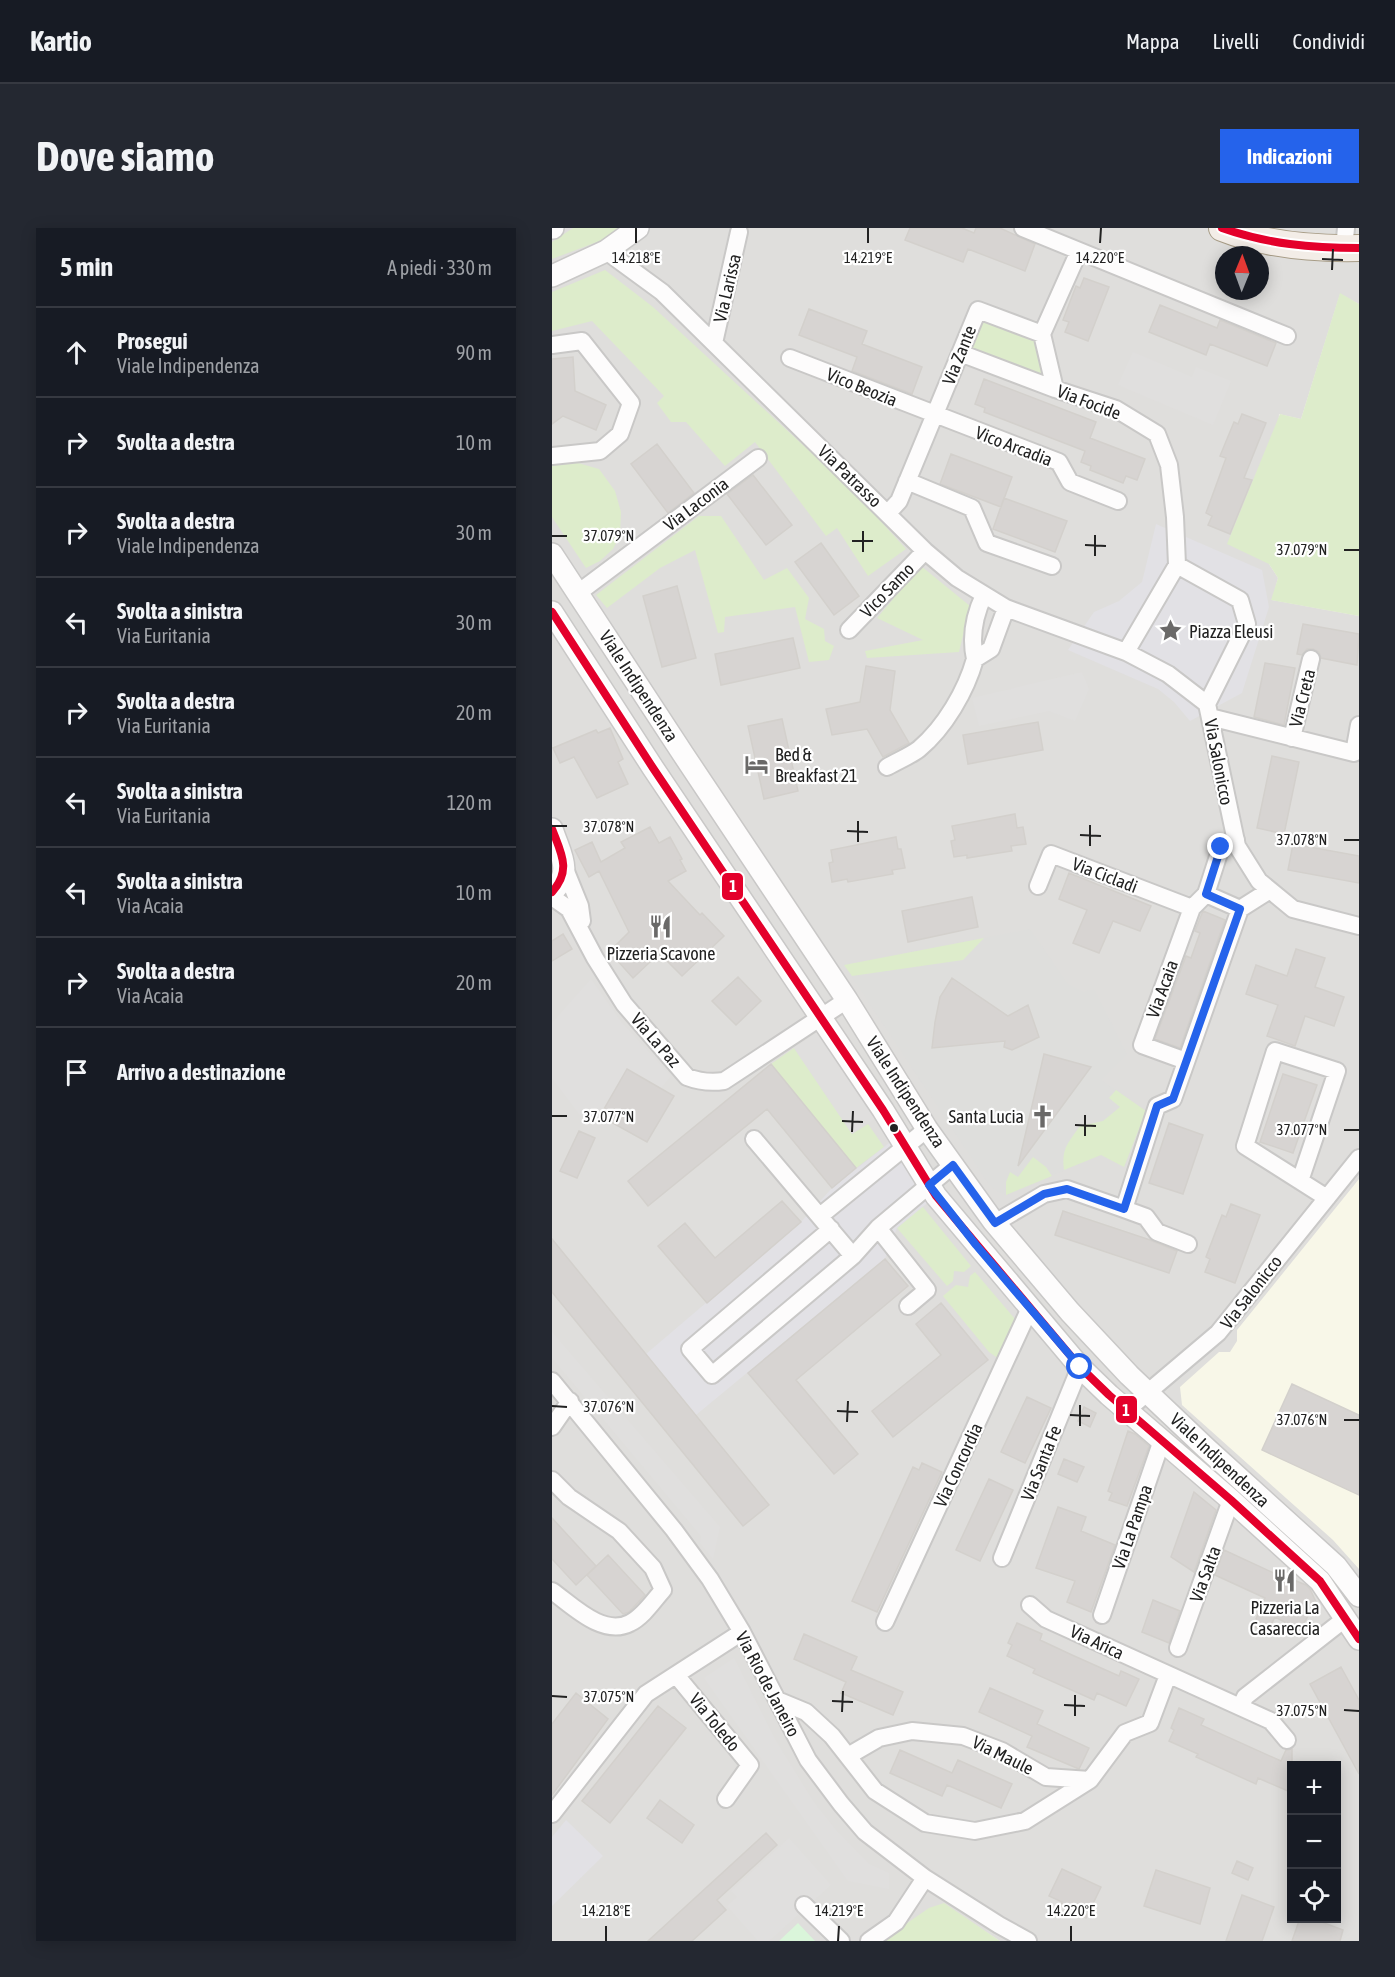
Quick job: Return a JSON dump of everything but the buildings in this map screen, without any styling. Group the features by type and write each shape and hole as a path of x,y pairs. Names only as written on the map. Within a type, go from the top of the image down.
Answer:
{"main road":[{"path":"1222,228 1282,244 1350,242"}],"street":[{"path":"552,276 606,251 638,228"},
{"path":"1023,228 1287,336"},
{"name":"Via Larissa","path":"714,343 739,232"},
{"name":"Via Patrasso","path":"606,251 662,292 925,550 957,578 1006,608 1126,652"},
{"path":"1055,389 1042,334 1079,251"},
{"name":"Via Zante","path":"888,513 899,501 978,310 1042,334"},
{"path":"552,345 582,341 631,403 620,434 600,451 552,456"},
{"name":"Via Focide","path":"960,353 1116,409 1157,434 1169,465 1175,517 1177,565"},
{"name":"Vico Beozia","path":"790,358 934,416"},
{"name":"Vico Arcadia","path":"934,416 1059,462 1070,482 1118,501"},
{"name":"Via Laconia","path":"578,593 758,458"},
{"path":"907,481 972,508 987,543 1052,566"},
{"name":"Vico Samo","path":"849,630 925,550"},
{"name":"Viale Indipendenza","path":"552,554 847,1000 927,1128 995,1223 1070,1312 1147,1393 1336,1566 1359,1596"},
{"path":"1208,711 1247,624 1240,600 1177,565 1126,652 1168,674 1208,711 1292,738 1354,753 1359,725"},
{"path":"887,766 919,749 945,719 975,659 971,641 977,609 984,595"},
{"path":"975,659 991,649 1006,608"},
{"name":"Viale Indipendenza","path":"552,612 819,1017 883,1110 929,1185 976,1245 1080,1367 1320,1581 1359,1639"},
{"name":"Via Creta","path":"1292,738 1311,659"},
{"name":"Via Salonicco","path":"1208,711 1237,846 1259,881 1293,909 1359,926"},
{"path":"552,829 564,877 553,892"},
{"name":"Via Acaia","path":"1186,1061 1142,1045 1192,908 1206,894 1221,847 1236,840"},
{"name":"Via Cicladi","path":"1038,886 1051,854 1192,908"},
{"path":"560,861 580,906 585,937"},
{"path":"1124,1209 1157,1106 1173,1099 1240,909 1270,891"},
{"name":"Via La Paz","path":"553,892 569,909 595,958 624,1004 687,1077 699,1082 724,1081 847,1000"},
{"path":"1206,894 1240,909"},
{"path":"1300,1181 1337,1071 1275,1051 1245,1146 1300,1181 1328,1198"},
{"path":"927,1128 821,1218 690,1349 712,1375 853,1256 878,1228 953,1165"},
{"path":"754,1139 853,1256"},
{"name":"Via Salonicco","path":"1127,1410 1218,1333 1359,1158"},
{"path":"995,1223 1044,1194 1067,1189 1146,1217 1157,1232 1188,1244"},
{"path":"878,1228 927,1290 909,1306"},
{"name":"Via Concordia","path":"885,1622 1030,1308"},
{"name":"Via Santa Fe","path":"1002,1558 1080,1367"},
{"name":"Via Rio de Janeiro","path":"552,1380 674,1530 710,1579 742,1632 808,1760 865,1832 925,1878 1028,1941"},
{"path":"552,1427 570,1401"},
{"name":"Via La Pampa","path":"1102,1615 1162,1440"},
{"path":"552,1480 569,1497 619,1531 653,1568 663,1590 632,1622 619,1627 600,1624 552,1591"},
{"name":"Via Salta","path":"1178,1648 1231,1500"},
{"name":"Via Arica","path":"1030,1605 1046,1619 1271,1721 1287,1740"},
{"path":"1241,1707 1245,1697 1346,1618"},
{"path":"552,1814 646,1694 742,1632"},
{"name":"Via Toledo","path":"676,1675 750,1765 726,1799"},
{"path":"777,1700 806,1712 832,1736 875,1791 925,1823 975,1832 1025,1821 1090,1779 1125,1732 1150,1723 1168,1675"},
{"name":"Via Maule","path":"848,1756 879,1738 912,1731 963,1736 1002,1751 1046,1777 1090,1779"},
{"path":"869,1941 896,1922 925,1878"},
{"path":"804,1905 841,1941"}],"shaded area":[{"path":"552,228 1359,228 1359,304 1340,294 1301,419 1279,414 1269,564 1278,578 1272,600 1359,616 1359,1941 1000,1941 944,1904 881,1941 552,1941"},
{"path":"1133,352 1192,377 1196,367 1231,381 1213,425 1118,385"},
{"name":"Piazza Eleusi","path":"1156,524 1262,570 1269,607 1242,693 1190,721 1174,702 1158,689 1068,650 1094,612 1119,601 1142,582"},
{"path":"1082,672 1089,689 1075,721 1049,711 979,726 972,698"},
{"path":"1030,929 1068,984 1084,992 1094,989 1127,1054 1101,1080 1146,1111 1124,1167 1100,1155 1006,1195 990,1186 844,965"},
{"path":"591,979 622,1023 671,1076 661,1088 627,1070 594,1123 583,1119 552,1078 552,1023"},
{"path":"818,1032 876,1118 852,1134 794,1048"},
{"path":"898,1136 936,1196 897,1228 885,1259 696,1415 646,1354 801,1222 832,1188"},
{"path":"1359,1179 1359,1569 1333,1540 1182,1405 1180,1387 1219,1352 1230,1352 1237,1341 1237,1330"},
{"path":"552,1332 720,1527 713,1559 700,1543 701,1536 552,1358"},
{"path":"734,1658 776,1741 813,1801 836,1830 869,1864 889,1873 889,1889 848,1881 704,1678"},
{"path":"566,1820 603,1856 552,1906 552,1837"},
{"path":"789,1838 831,1885 769,1941 758,1941 727,1906 737,1897 731,1891"}],"green space":[{"path":"573,228 625,228 613,236 552,259 552,242"},
{"path":"605,270 653,307 854,492 906,549 868,576 837,528 826,536 755,442 725,466 686,422 671,422 657,403 664,396 592,321 552,331 552,292"},
{"path":"1340,293 1359,304 1359,616 1271,600 1278,578 1269,564 1227,544 1280,414 1301,419"},
{"path":"983,320 1035,340 1042,376 971,349"},
{"path":"571,461 599,469 615,491 621,512 620,535 613,549 600,561 586,568 552,517 552,465"},
{"path":"699,516 721,516 764,580 787,568 809,598 805,619 824,629 825,641 834,646 829,660 809,662 795,607 725,617 724,632 718,633 695,550 660,568 607,608 596,595"},
{"path":"921,566 970,606 959,652 867,658 865,651 923,640 877,618"},
{"path":"984,938 963,960 852,976 844,965"},
{"path":"794,1048 852,1134 868,1124 884,1147 856,1168 771,1064"},
{"path":"1116,1090 1146,1111 1124,1167 1101,1155 1064,1170 1065,1151 1080,1126 1103,1121 1120,1107 1109,1098"},
{"path":"1033,1157 1046,1167 1052,1176 1006,1195 1006,1182 1010,1172 1018,1177"},
{"path":"922,1206 971,1266 964,1272 954,1271 953,1281 947,1286 897,1228"},
{"path":"975,1272 1015,1319 999,1359 989,1352 943,1296 956,1285 968,1287 970,1276"},
{"path":"944,1903 1000,1941 881,1941 929,1908"},
{"path":"798,1923 815,1941 779,1941"}],"transit line":[{"name":"1","path":"1222,228 1256,238 1290,244 1359,248"},
{"name":"1","path":"552,612 653,768 883,1110 936,1196 1080,1367 1320,1581 1359,1639"},
{"name":"1","path":"552,829 563,861 562,876 552,892"}],"place":[{"name":"Piazza Eleusi","path":"1171,631"},
{"name":"Bed & Breakfast 21","path":"757,764"},
{"name":"Pizzeria Scavone","path":"661,927"},
{"name":"Santa Lucia","path":"1042,1116"},
{"name":"Pizzeria La Casareccia","path":"1285,1581"}],"route":[{"path":"1080,1367 976,1245 929,1185 953,1165 995,1223 1044,1194 1067,1189 1124,1209 1157,1106 1173,1099 1240,909 1206,894 1221,847"}]}
